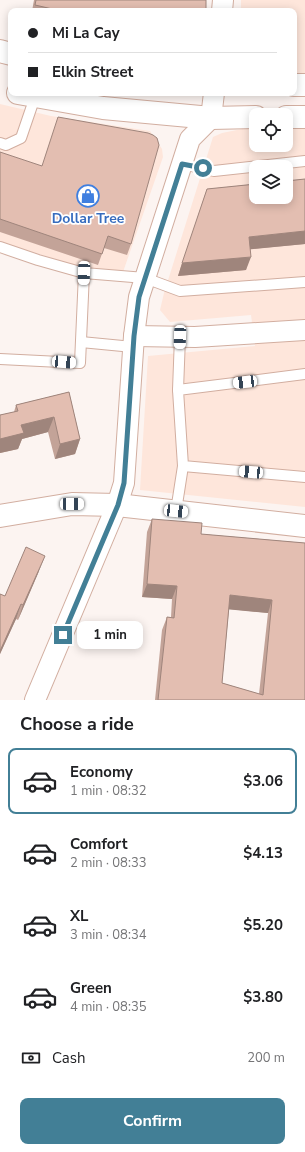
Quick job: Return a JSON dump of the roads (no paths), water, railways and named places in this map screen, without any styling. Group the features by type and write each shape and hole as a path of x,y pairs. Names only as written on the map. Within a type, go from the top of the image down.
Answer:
{"street":[{"path":"32,96 103,108 211,118 249,118"},
{"path":"35,700 118,505 124,483 133,342 139,297 190,139 211,118 214,96"},
{"path":"293,117 305,117"},
{"path":"133,342 180,337 305,330"},
{"path":"0,516 72,504 118,505 305,526"}],"lane":[{"path":"0,143 6,145 20,138 26,96"},
{"path":"182,164 214,171 305,161"},
{"path":"0,247 84,273 145,278 180,291 305,282"},
{"path":"0,359 80,363 84,273"},
{"path":"176,511 183,466 178,390 180,337"},
{"path":"81,342 133,342"},
{"path":"178,390 305,374"},
{"path":"183,466 305,476"}],"place":[{"name":"Dollar Tree","path":"88,196"}]}
